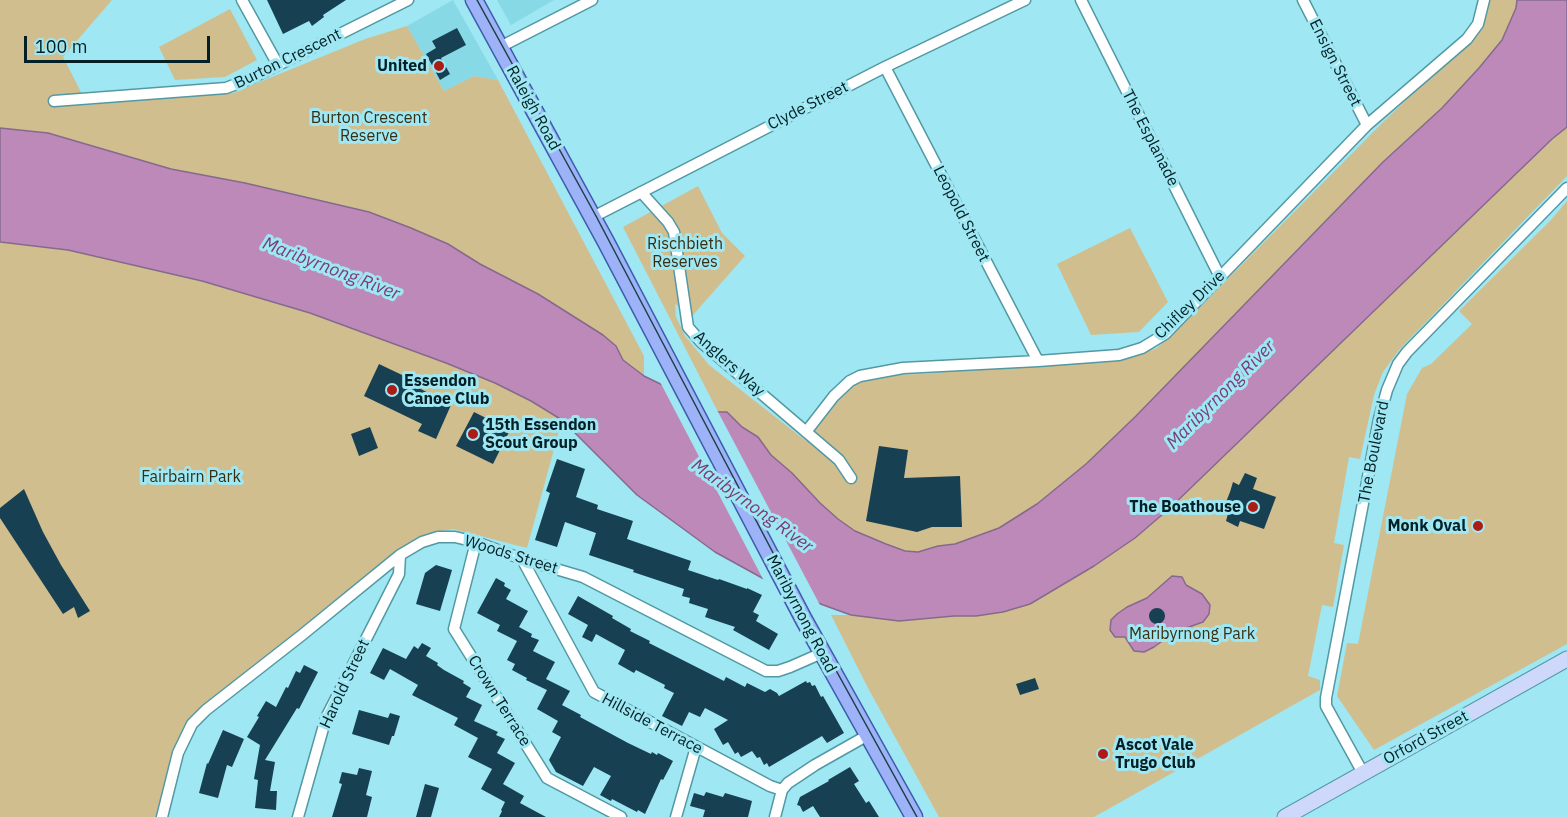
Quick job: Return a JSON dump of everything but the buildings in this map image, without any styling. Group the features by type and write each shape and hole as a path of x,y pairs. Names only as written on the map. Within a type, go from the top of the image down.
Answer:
{"main road":[{"name":"Raleigh Road","path":"474,0 593,217"},
{"name":"Maribyrnong Road","path":"593,217 796,605 914,817"},
{"name":"Orford Street","path":"1285,817 1567,659"}],"street":[{"path":"242,0 278,66"},
{"name":"Burton Crescent","path":"54,101 226,88 278,66 408,0"},
{"path":"500,47 592,0"},
{"name":"Clyde Street","path":"593,217 885,67 1026,0"},
{"name":"The Esplanade","path":"1081,0 1220,277"},
{"name":"Ensign Street","path":"1303,0 1367,125"},
{"name":"Chifley Drive","path":"806,432 834,396 850,381 860,376 903,368 1119,355 1142,348 1165,334 1367,125 1467,39 1478,24 1484,0"},
{"name":"Leopold Street","path":"885,67 1038,361"},
{"name":"The Boulevard","path":"1363,774 1326,706 1326,698 1386,390 1407,352 1567,188"},
{"name":"Anglers Way","path":"641,192 674,232 688,327 700,342 838,460 851,478"},
{"name":"Woods Street","path":"162,817 178,753 192,724 206,710 400,555 422,542 438,537 455,537 476,542 522,559 583,577 766,671 778,671 822,653"},
{"name":"Crown Terrace","path":"476,542 453,629 547,778 621,817"},
{"name":"Harold Street","path":"298,817 326,718 399,574 400,555"},
{"name":"Hillside Terrace","path":"522,559 594,692 770,786 782,790"},
{"path":"775,817 782,790 795,777 868,735"},
{"path":"676,817 696,747"}],"shaded area":[{"name":"United","path":"453,0 498,80 474,76 444,91 407,26"},
{"path":"497,0 554,0 511,25"}],"green space":[{"name":"Burton Crescent Reserve","path":"0,0 112,0 63,57 86,105 233,93 365,39 407,26 444,91 474,76 498,80 644,356 644,376 623,360 616,346 603,335 538,294 480,264 448,244 411,228 369,212 245,183 171,169 48,133 0,128"},
{"name":"Rischbieth Reserves","path":"1488,0 1517,0 1516,8 1502,40 1442,108 1383,162 1136,416 1086,464 1037,504 999,528 955,544 918,552 905,551 855,531 820,503 792,473 771,455 758,437 742,427 727,412 718,412 623,227 698,186 722,233 745,256 693,315 675,304 676,317 685,336 709,365 806,441 847,390 860,381 883,375 923,374 1135,356 1157,348 1384,121 1479,32"},
{"path":"230,9 257,60 225,77 175,80 159,47"},
{"name":"Maribyrnong Park","path":"1567,127 1567,176 1399,350 1383,372 1374,395 1360,459 1349,457 1334,543 1344,545 1333,607 1322,605 1308,676 1320,680 1320,690 1094,817 939,817 831,615 899,621 976,616 1135,538 1170,508"},
{"path":"1567,201 1567,644 1374,750 1337,696 1347,643 1358,644 1407,394 1422,368 1431,364 1472,324 1459,311 1550,221"},
{"path":"1130,228 1168,302 1139,332 1091,335 1057,264"},
{"name":"Fairbairn Park","path":"0,242 68,250 202,281 310,313 446,363 531,401 562,420 527,548 453,529 437,532 415,542 201,715 187,736 164,817 0,817"}],"water":[{"name":"Maribyrnong River","path":"1517,0 1567,0 1567,127 1170,508 1135,538 1094,566 1030,604 1003,612 899,621 851,615 826,606 784,590 715,552 637,495 562,420 495,383 310,313 202,281 68,250 0,242 0,128 48,133 171,169 245,183 369,212 448,244 480,264 538,294 603,335 616,346 623,360 644,376 718,412 727,412 742,427 758,437 771,455 792,473 820,503 855,531 905,551 918,552 955,544 999,528 1037,504 1086,464 1136,416 1383,162 1442,108 1502,40 1516,8"},
{"path":"1172,576 1182,577 1186,585 1202,594 1210,605 1209,614 1203,622 1175,632 1144,652 1134,651 1125,637 1115,637 1110,630 1111,620 1127,607 1147,598"}],"pier":[{"path":"659,380 716,408 821,607 782,593 764,581"}],"tram line":[{"path":"477,0 596,216 811,625 917,817"}],"place":[{"name":"United","path":"439,66"},
{"name":"Essendon Canoe Club","path":"392,390"},
{"name":"15th Essendon Scout Group","path":"473,434"},
{"name":"The Boathouse","path":"1253,507"},
{"name":"Monk Oval","path":"1478,526"},
{"name":"Ascot Vale Trugo Club","path":"1103,754"}]}
